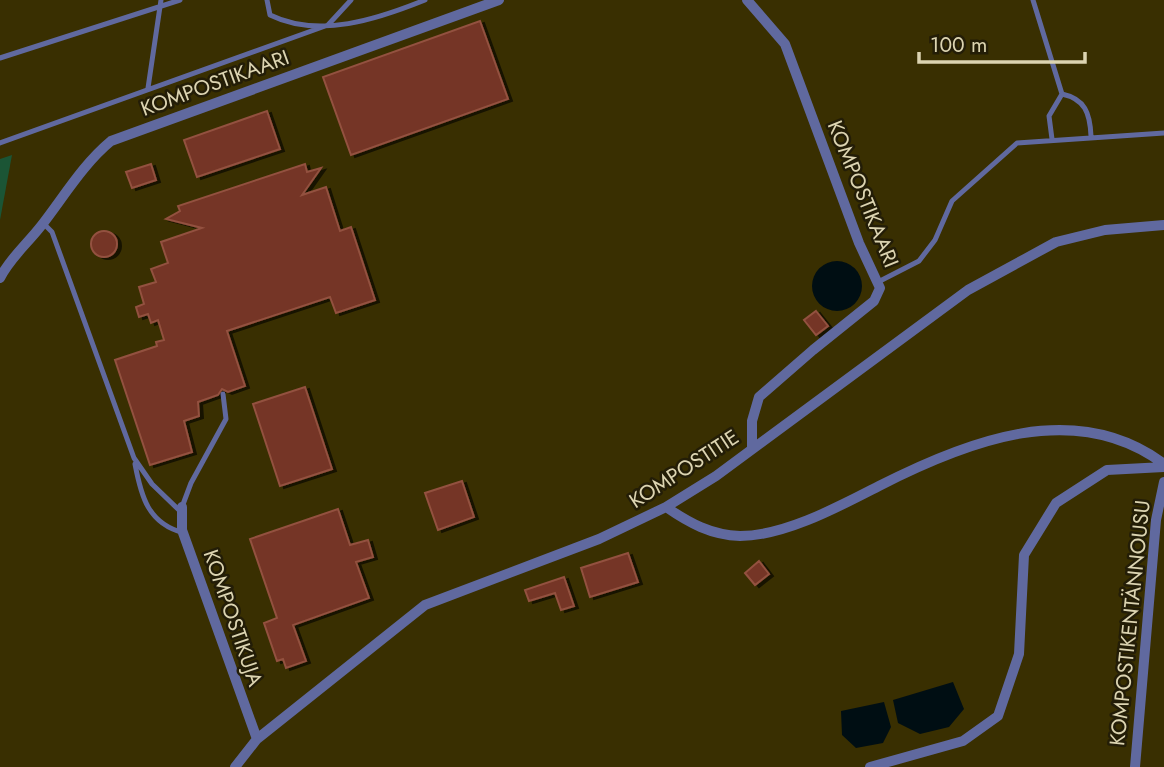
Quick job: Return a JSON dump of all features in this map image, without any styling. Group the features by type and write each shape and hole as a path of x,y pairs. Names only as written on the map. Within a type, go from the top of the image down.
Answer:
{"street":[{"name":"KOMPOSTIKAARI","path":"0,278 6,265 43,223 97,153 111,141 499,0"},
{"name":"KOMPOSTIKAARI","path":"747,0 785,44 859,243 880,288 874,301 759,397 752,421 752,448"},
{"name":"KOMPOSTITIE","path":"235,767 257,739 425,605 599,539 666,508 968,290 1056,242 1105,230 1164,225"},
{"path":"666,508 709,532 741,536 826,513 957,450 1008,435 1043,432 1084,431 1121,438 1164,466"},
{"path":"870,767 963,741 998,716 1019,654 1024,555 1056,503 1107,470 1164,466"},
{"name":"KOMPOSTIKENTÄNNOUSU","path":"1135,767 1156,520 1164,482"},
{"name":"KOMPOSTIKUJA","path":"181,509 184,533 257,739"}],"lane":[{"path":"0,58 160,3 180,0"},
{"path":"267,0 270,15 301,26 369,20 425,0"},
{"path":"0,143 328,25 351,0"},
{"path":"1033,0 1062,94 1049,116 1052,139"},
{"path":"148,88 160,3"},
{"path":"1062,94 1083,103 1088,111 1091,136"},
{"path":"877,282 919,261 935,240 951,201 1017,143 1164,133"},
{"path":"43,223 52,232 134,457 147,508 164,526 184,533"},
{"path":"134,457 152,484 181,509 191,483 226,419 223,394"}],"shaded area":[{"path":"0,0 1164,0 1164,767 0,767"},
{"path":"837,261 855,268 862,286 855,304 837,311 819,304 812,286 819,268"},
{"path":"953,682 964,709 949,727 920,734 898,723 893,700"},
{"path":"884,702 891,727 883,743 856,748 842,735 841,711"}],"green space":[{"path":"12,155 0,220 0,159"}],"building":[{"path":"480,21 508,99 351,155 323,77"},
{"path":"267,111 280,149 197,177 184,140"},
{"path":"151,164 156,180 132,188 126,172"},
{"path":"305,164 307,172 321,168 302,195 326,187 340,231 351,227 375,300 336,313 330,297 227,331 245,386 228,392 222,389 218,395 198,402 199,416 184,421 192,452 150,465 115,360 157,346 156,342 164,340 158,320 151,323 148,314 139,317 136,307 144,304 139,287 156,282 151,269 168,263 161,242 202,228 166,219 180,211 178,206"},
{"path":"104,231 114,234 117,244 114,254 104,257 94,254 91,244 94,234"},
{"path":"816,311 828,326 816,335 804,320"},
{"path":"305,387 332,469 280,486 253,404"},
{"path":"462,481 474,517 438,530 425,493"},
{"path":"338,509 350,545 368,540 373,557 356,562 369,598 293,625 306,661 286,668 283,659 277,661 264,623 277,618 250,539"},
{"path":"628,553 638,582 590,597 581,568"},
{"path":"759,561 769,574 755,585 745,573"},
{"path":"564,577 574,606 561,610 555,593 529,601 525,590"}]}
